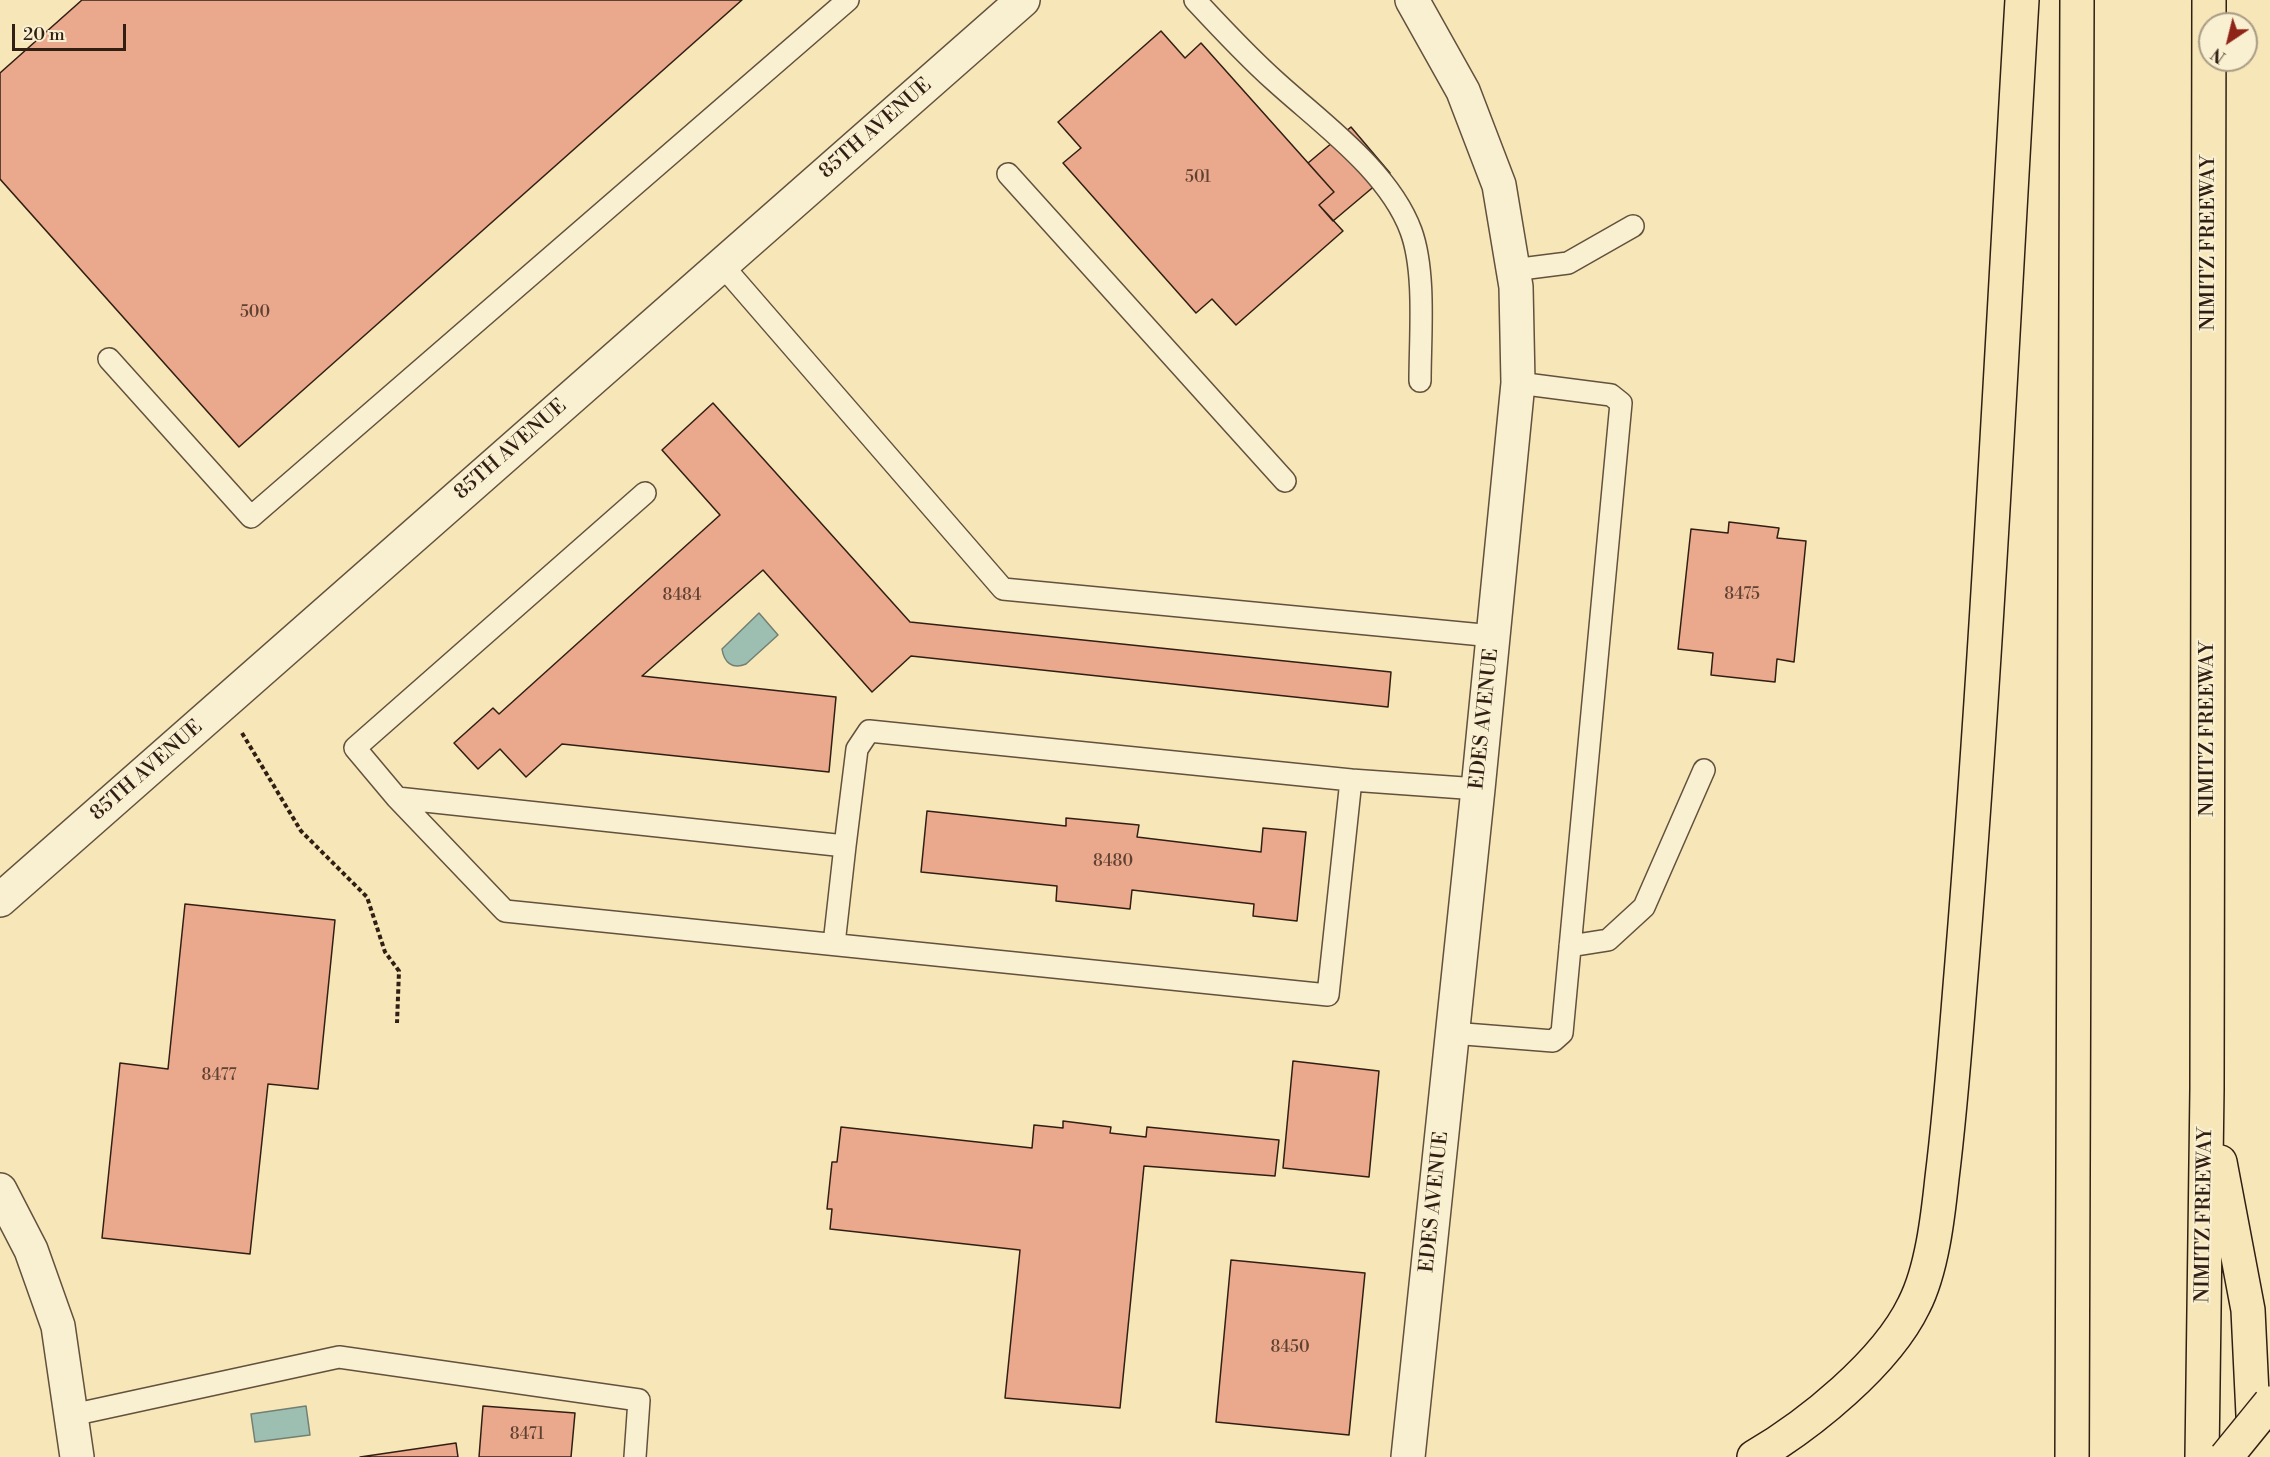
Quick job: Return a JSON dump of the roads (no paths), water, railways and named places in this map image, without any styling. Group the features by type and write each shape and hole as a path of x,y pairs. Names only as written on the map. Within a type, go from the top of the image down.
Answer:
{"main road":[{"path":"1754,1457 1778,1443 1828,1404 1891,1343 1916,1303 1936,1230 1948,1126 1976,795 2022,0"},
{"path":"2072,1457 2077,0"},
{"name":"NIMITZ FREEWAY","path":"2202,1457 2207,1089 2209,0"},
{"path":"2207,1089 2248,1310 2255,1457"},
{"path":"2226,1457 2270,1403"}],"street":[{"name":"85TH AVENUE","path":"0,900 1023,0"},
{"name":"EDES AVENUE","path":"1408,1457 1479,789 1518,383 1516,287 1499,185 1463,91 1412,0"},
{"path":"0,1190 31,1250 58,1326 77,1457"}],"lane":[{"path":"108,359 251,517 848,0"},
{"path":"1195,0 1269,75 1337,136 1380,181 1396,202 1411,232 1420,283 1420,381"},
{"path":"1008,174 1285,481"},
{"path":"1514,270 1568,263 1633,226"},
{"path":"722,265 1003,589 1493,636"},
{"path":"1452,1033 1553,1041 1562,1033 1621,403 1611,394 1518,383"},
{"path":"645,494 355,748 397,798 505,910 1328,995 1351,780"},
{"path":"834,944 856,748 869,731 1351,780 1479,789"},
{"path":"1570,946 1608,940 1644,907 1704,770"},
{"path":"397,798 845,846"},
{"path":"72,1415 339,1357 639,1400 635,1457"}]}
